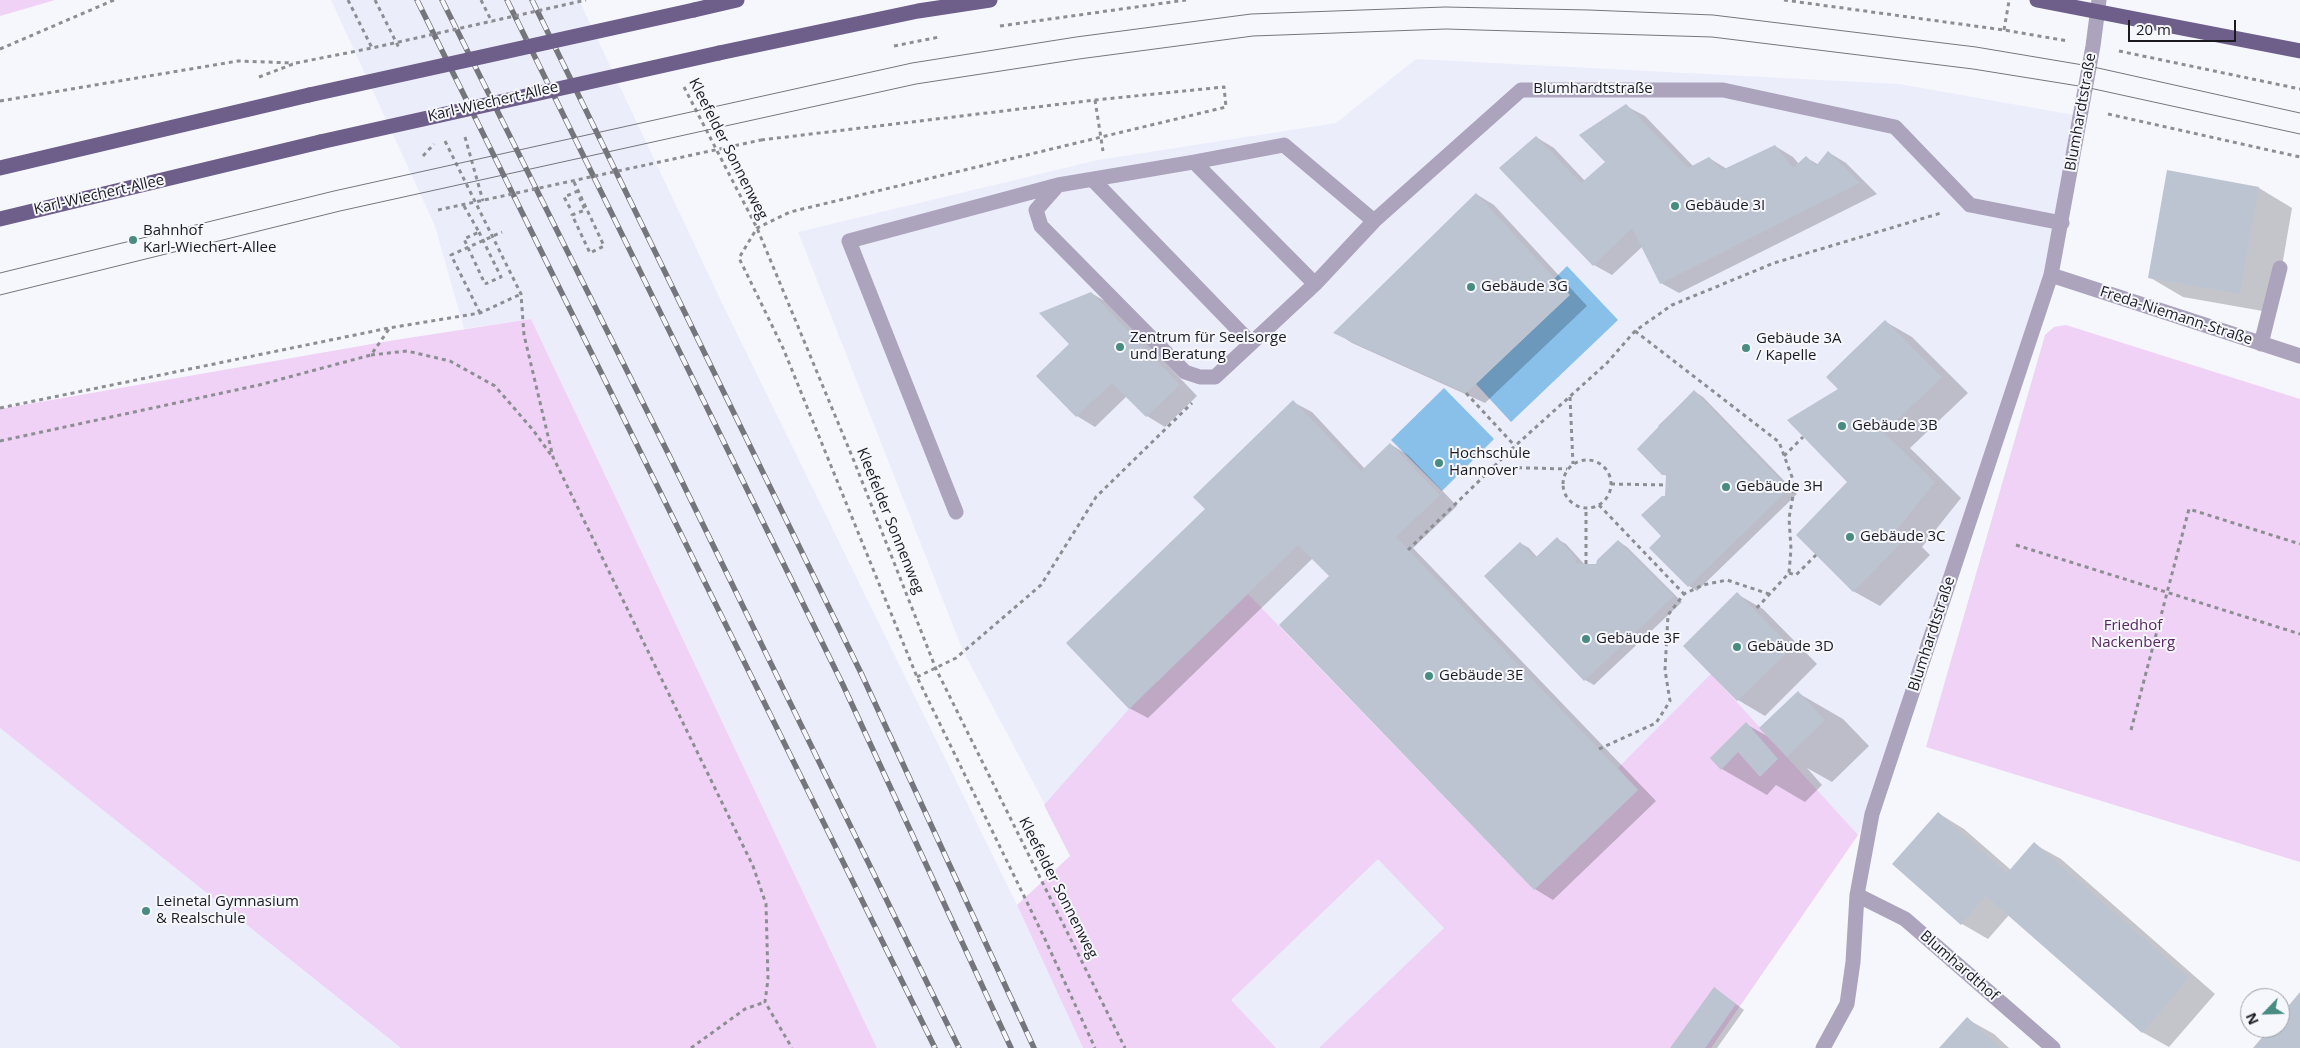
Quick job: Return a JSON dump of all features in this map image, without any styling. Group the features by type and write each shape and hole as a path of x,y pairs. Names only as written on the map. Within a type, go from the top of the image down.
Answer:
{"main road":[{"path":"0,168 309,95 738,0"},
{"name":"Karl-Wiechert-Allee","path":"0,219 320,142 719,53 918,11 990,0"},
{"path":"2037,0 2098,6 2300,51"}],"street":[{"name":"Blumhardtstraße","path":"1824,1048 1846,1004 1853,962 1857,895 1872,814 2051,274 2062,223 2093,46 2098,6"},
{"name":"Blumhardtstraße","path":"1200,377 1215,377 1315,284 1374,221 1521,90 1723,90 1895,127 1970,205"},
{"path":"956,512 849,241 1058,185 1284,145 1374,221"},
{"path":"1194,162 1315,284"},
{"path":"1093,180 1251,343"},
{"path":"1058,185 1036,210 1041,226 1185,372 1200,377"},
{"path":"1970,205 2062,223"},
{"path":"2261,344 2280,268"},
{"name":"Freda-Niemann-Straße","path":"2051,274 2300,356"},
{"name":"Blumhardthof","path":"1857,895 1904,919 2053,1048"}],"path":[{"path":"0,50 114,0"},
{"path":"348,0 372,48"},
{"path":"481,0 492,22"},
{"path":"0,101 238,61 296,63 492,22 586,0"},
{"path":"999,26 1186,0"},
{"path":"1784,0 2004,30 2093,46 2300,89"},
{"path":"2004,30 2009,0"},
{"path":"884,48 941,37"},
{"name":"Kleefelder Sonnenweg","path":"679,79 757,228 854,461 936,669 1125,1048"},
{"path":"438,210 464,206 761,140 1095,100 1224,87 1226,107 790,212 757,228 739,258 783,348 917,678 1044,937 1096,1048"},
{"path":"1095,100 1100,138"},
{"path":"2082,108 2300,157"},
{"path":"464,136 483,201"},
{"path":"424,156 436,142"},
{"path":"574,182 585,210 572,215 590,253 604,246 584,201 578,192"},
{"path":"570,208 564,197 578,192"},
{"path":"1408,550 1515,446 1607,363 1635,331 1672,305 1774,263 1970,205"},
{"path":"464,206 479,232 502,277 485,284 464,239 479,232"},
{"path":"480,313 451,255 502,232"},
{"path":"493,236 522,294 524,335 553,457"},
{"path":"0,408 389,328 480,313 522,294"},
{"path":"371,355 389,328"},
{"path":"1635,331 1780,442 1795,486 1788,518 1791,549 1789,573 1755,610"},
{"path":"0,440 259,385 371,355 406,351 450,361 495,386 534,430 553,457 753,866 766,904 768,979 765,1002 792,1048"},
{"path":"917,678 956,658 1041,585 1096,497 1197,397 1200,377"},
{"path":"1466,393 1515,446"},
{"path":"1570,397 1573,465"},
{"path":"1784,456 1803,437"},
{"path":"1585,460 1600,464 1610,476 1606,499 1599,505 1586,508 1577,506 1565,496 1563,480 1568,469 1585,460"},
{"path":"1493,467 1568,469"},
{"path":"1610,484 1666,485"},
{"path":"1599,505 1684,594"},
{"path":"1586,508 1586,564"},
{"path":"2131,730 2169,592 2189,509 2300,544"},
{"path":"2016,546 2300,634"},
{"path":"1789,573 1796,575 1816,555"},
{"path":"1599,749 1656,723 1670,701 1665,670 1668,615 1684,594 1703,585 1727,580 1769,594"},
{"path":"691,1048 746,1009 765,1002"}],"shaded area":[{"path":"331,0 579,0 723,305 1017,905 1083,1048 877,1048 531,319 464,329 435,226"},
{"name":"Hochschule Hannover","path":"1416,59 1899,84 2080,116 2062,223 1872,814 1711,1048 1175,1048 963,651 798,232 1098,160 1336,123"},
{"name":"Leinetal Gymnasium & Realschule","path":"0,728 124,827 401,1048 0,1048"}],"green space":[{"path":"0,0 55,0 0,16"},
{"path":"531,319 877,1048 401,1048 0,728 0,409 389,341"},
{"name":"Friedhof Nackenberg","path":"2066,325 2300,399 2300,862 1926,747 2045,335 2054,327"},
{"path":"1248,594 1534,890 1638,790 1618,768 1711,674 1858,835 1711,1048 1319,1048 1444,928 1378,859 1231,1000 1276,1048 1083,1048 1017,905 1070,856 1044,805 1129,709"}],"water":[{"path":"1567,266 1618,320 1511,422 1476,384 1569,295 1554,279"},
{"path":"1444,388 1494,439 1442,491 1391,440"}],"building":[{"name":"Gebäude 3I","path":"1626,104 1688,168 1709,157 1722,170 1775,145 1793,168 1806,156 1816,166 1828,151 1860,183 1660,284 1632,228 1593,266 1499,168 1536,136 1581,183 1605,162 1579,135"},
{"path":"2167,170 2259,187 2240,294 2148,278"},
{"name":"Gebäude 3G","path":"1476,193 1570,295 1466,393 1333,333"},
{"path":"1091,292 1180,385 1146,417 1112,383 1076,417 1036,376 1069,344 1039,313"},
{"name":"Gebäude 3B","path":"1885,320 1942,377 1884,433 1935,482 1896,531 1905,539 1853,592 1796,535 1847,482 1787,420 1838,389 1826,377"},
{"name":"Gebäude 3H","path":"1694,390 1789,489 1688,587 1649,548 1661,536 1641,515 1662,496 1665,496 1666,475 1662,475 1637,449"},
{"name":"Gebäude 3E","path":"1293,400 1361,471 1390,443 1440,495 1396,537 1638,790 1534,890 1279,625 1329,576 1298,545 1129,709 1066,643 1205,509 1193,497"},
{"name":"Gebäude 3F","path":"1557,537 1576,558 1576,563 1586,564 1596,564 1597,560 1618,540 1674,596 1584,681 1484,576 1520,542 1535,558"},
{"name":"Gebäude 3D","path":"1737,592 1792,648 1737,701 1683,646"},
{"path":"1798,691 1825,720 1787,757 1759,728"},
{"path":"1746,722 1778,759 1760,777 1738,752 1721,770 1710,758"},
{"path":"1938,812 2007,873 2034,842 2189,978 2142,1033 1986,896 1961,925 1892,864"},
{"path":"1714,987 1736,1004 1705,1048 1670,1048"},
{"path":"2300,992 2300,1048 2253,1048 2262,1038 2290,1038 2290,1004"},
{"path":"1967,1017 2001,1048 1939,1048"}],"tram line":[{"path":"0,273 334,191 912,63 1076,37 1251,14 1445,7 1713,15 1976,47 2089,66 2300,113"},
{"path":"0,295 340,211 916,84 1079,59 1253,36 1446,29 1712,37 1973,69 2085,87 2300,134"}],"railway":[{"path":"417,0 935,1048"},
{"path":"442,0 667,451 959,1048"},
{"path":"507,0 843,685 1011,1048"},
{"path":"532,0 861,673 1034,1048"}],"place":[{"name":"Gebäude 3I","path":"1675,206"},
{"name":"Bahnhof Karl-Wiechert-Allee","path":"133,240"},
{"name":"Gebäude 3G","path":"1471,287"},
{"name":"Zentrum für Seelsorge und Beratung","path":"1120,347"},
{"name":"Gebäude 3A / Kapelle","path":"1746,348"},
{"name":"Gebäude 3B","path":"1842,426"},
{"name":"Hochschule Hannover","path":"1439,463"},
{"name":"Gebäude 3H","path":"1726,487"},
{"name":"Gebäude 3C","path":"1850,537"},
{"name":"Gebäude 3F","path":"1586,639"},
{"name":"Gebäude 3D","path":"1737,647"},
{"name":"Gebäude 3E","path":"1429,676"},
{"name":"Leinetal Gymnasium & Realschule","path":"146,911"}]}
